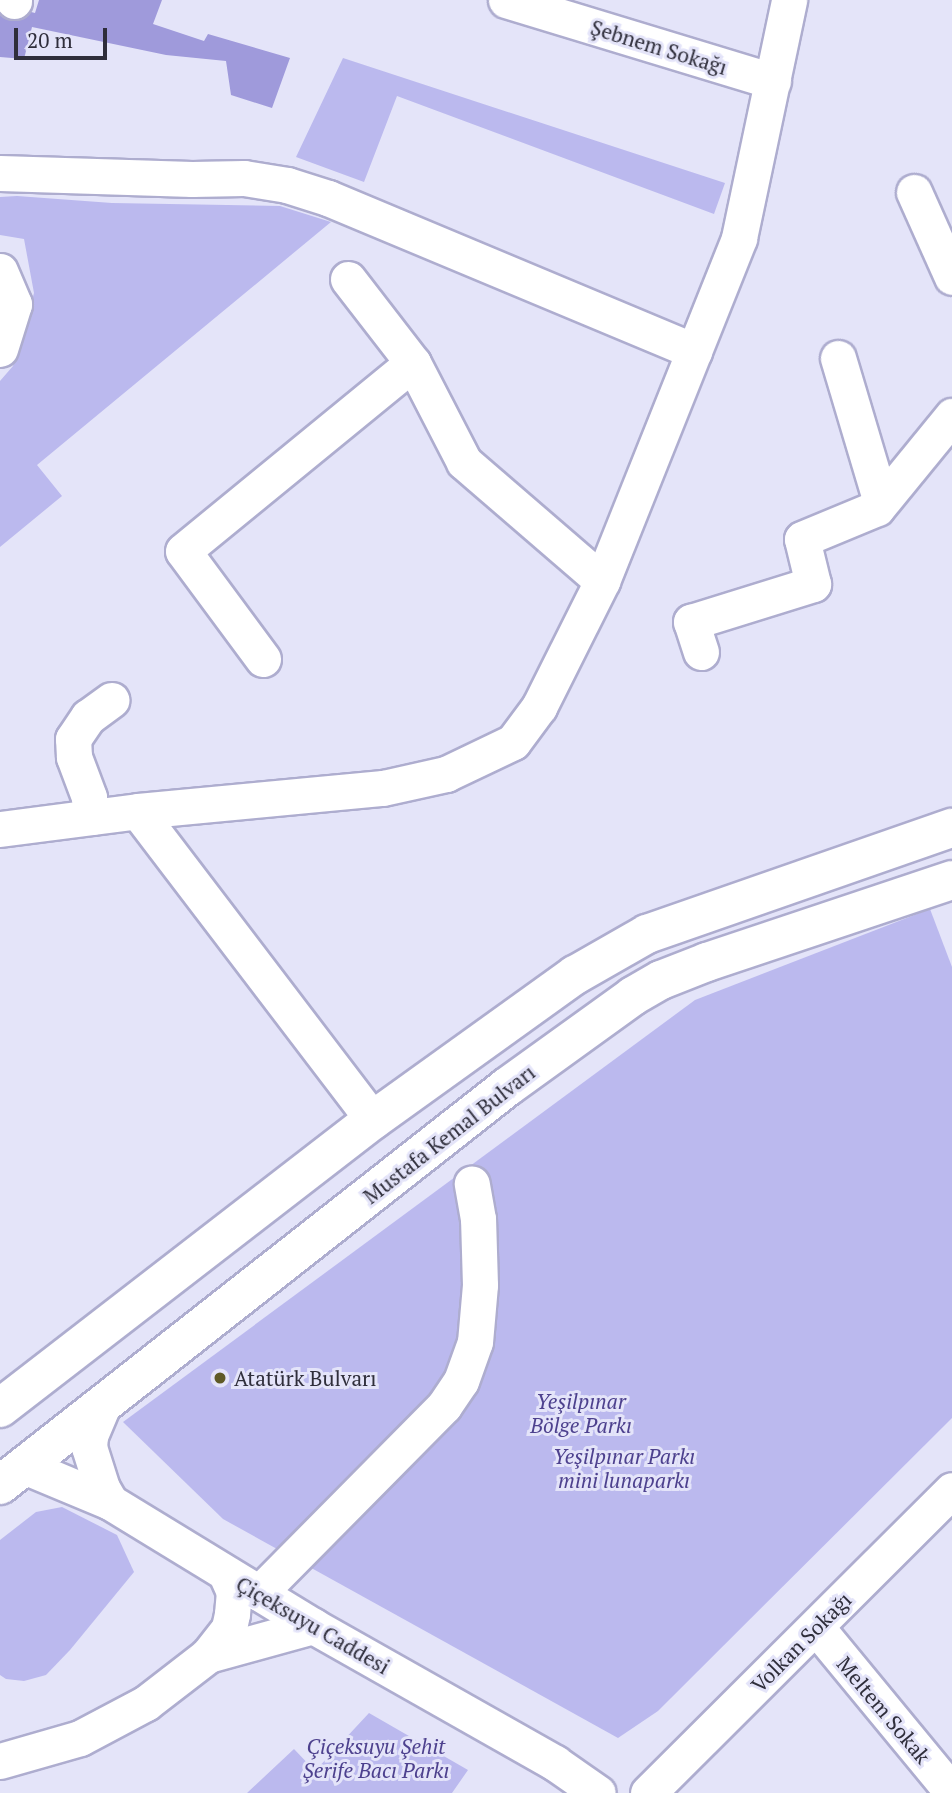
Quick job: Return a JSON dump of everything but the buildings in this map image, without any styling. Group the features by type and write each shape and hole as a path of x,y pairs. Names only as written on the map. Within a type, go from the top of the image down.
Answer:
{"main road":[{"path":"0,1408 373,1120 575,975 648,934 952,828"},
{"name":"Mustafa Kemal Bulvarı","path":"8,1468 103,1405 496,1096 633,996 662,980 707,962 952,880"}],"street":[{"name":"Şebnem Sokağı","path":"506,0 773,81"},
{"path":"0,829 138,811 383,788 446,774 513,742 540,706 602,581 739,238 789,0"},
{"path":"0,173 244,178 287,186 328,198 694,351"},
{"path":"914,192 952,277"},
{"path":"0,271 14,304 0,349"},
{"path":"348,279 413,363 464,463 602,581"},
{"path":"838,358 881,502"},
{"path":"263,659 183,551 413,363"},
{"path":"701,652 691,622 813,584 802,538 877,509 952,416"},
{"path":"92,817 89,797 74,757 73,739 88,717 111,700"},
{"path":"138,811 373,1120"},
{"path":"259,1593 444,1406 461,1381 475,1342 480,1285 478,1219 472,1184"},
{"path":"103,1405 90,1436 89,1447 102,1488 110,1502"},
{"name":"Çiçeksuyu Caddesi","path":"8,1468 110,1502 313,1626 555,1763 598,1793"},
{"name":"Volkan Sokağı","path":"648,1793 952,1490"},
{"path":"0,1761 80,1738 146,1703 208,1655 225,1635 232,1614 234,1592 226,1574"},
{"path":"208,1655 313,1626"},
{"name":"Meltem Sokak","path":"816,1627 952,1792"}],"green space":[{"path":"343,58 725,183 714,214 397,96 364,182 296,157"},
{"path":"0,197 112,203 280,206 331,222 37,465 62,496 0,547 0,381 13,366 34,293 24,239 0,235"},
{"name":"Yeşilpınar Bölge Parkı","path":"930,909 952,967 952,1418 658,1711 618,1738 223,1519 123,1422 695,1000"},
{"path":"62,1507 117,1535 134,1572 46,1675 24,1681 6,1679 0,1675 0,1540 36,1512"},
{"name":"Çiçeksuyu Şehit Şerife Bacı Parkı","path":"369,1713 468,1770 452,1793 247,1793 294,1749 315,1771"}],"shaded area":[{"path":"39,0 162,0 153,24 204,41 208,34 290,58 272,108 231,95 226,61 166,55 32,27 24,59 0,57 0,4 35,13"}],"place":[{"name":"Atatürk Bulvarı","path":"220,1378"}],"park label":[{"name":"Yeşilpınar Parkı mini lunaparkı","path":"624,1468"}]}
